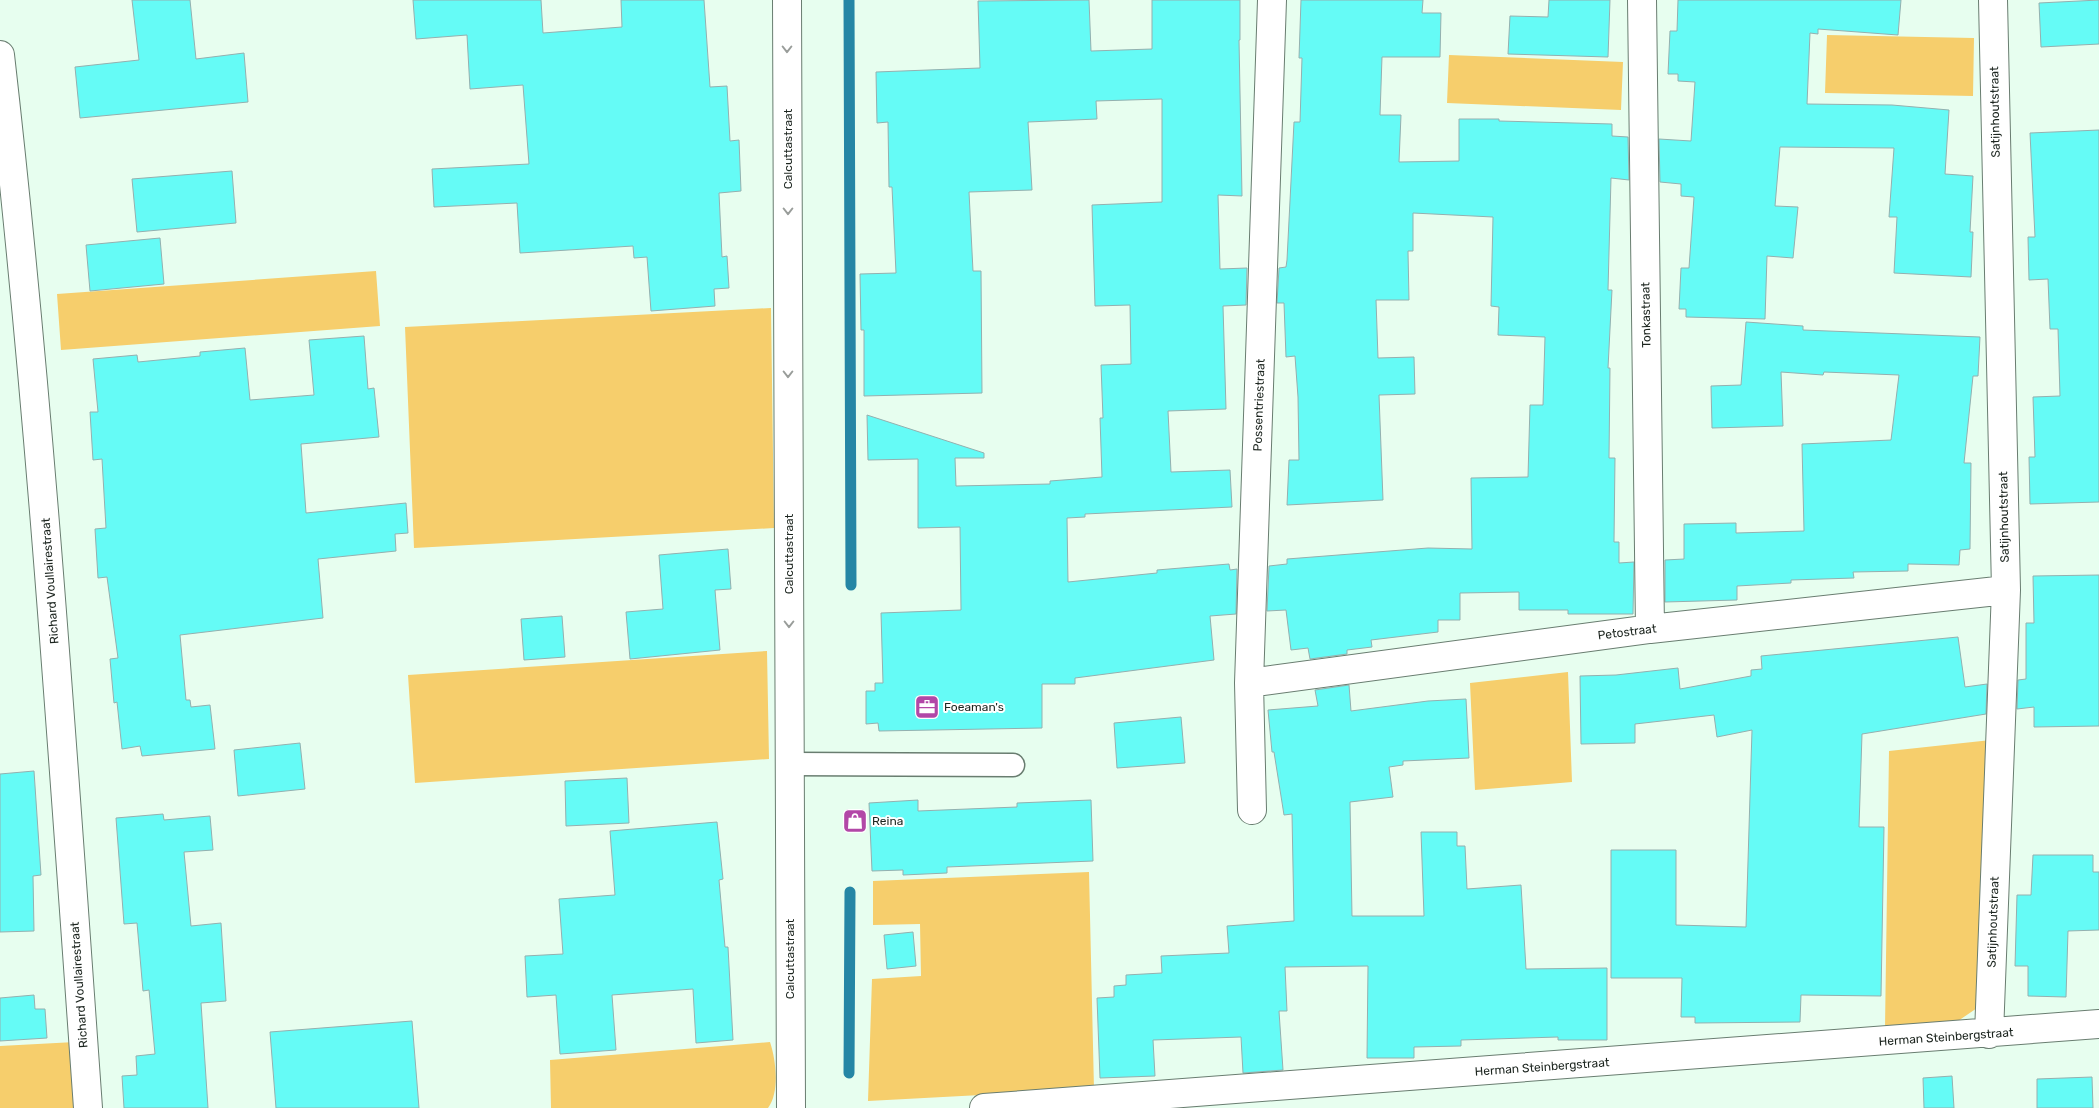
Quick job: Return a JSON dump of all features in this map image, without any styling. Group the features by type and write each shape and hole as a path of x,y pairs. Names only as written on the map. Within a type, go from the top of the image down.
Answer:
{"street":[{"name":"Calcuttastraat","path":"787,0 791,1108"},
{"name":"Possentriestraat","path":"1252,810 1249,683 1272,0"},
{"name":"Tonkastraat","path":"1642,0 1650,629"},
{"name":"Satijnhoutstraat","path":"1989,1034 2006,590 1993,0"},
{"name":"Richard Voullairestraat","path":"0,55 31,346 52,603 88,1108"},
{"name":"Petostraat","path":"1249,683 1650,629 2006,590"},
{"name":"Herman Steinbergstraat","path":"984,1108 1989,1034 2099,1024"}],"lane":[{"path":"790,764 1013,765"}],"shaded area":[{"path":"1827,35 1974,38 1973,96 1825,93"},
{"path":"1449,55 1623,62 1621,110 1447,103"},
{"path":"376,271 380,326 61,350 57,294"},
{"path":"771,308 774,528 414,548 405,327"},
{"path":"767,651 769,759 415,783 408,675"},
{"path":"1568,672 1572,782 1475,790 1470,683"},
{"path":"1991,740 1980,1006 1958,1021 1885,1028 1889,751"},
{"path":"1089,872 1094,1089 868,1101 872,979 921,976 920,924 873,925 873,881"},
{"path":"75,1042 78,1108 0,1108 0,1046"},
{"path":"770,1042 776,1076 772,1101 768,1108 551,1108 550,1060"}],"building":[{"path":"132,0 190,0 196,59 244,53 248,102 80,118 75,67 139,60"},
{"path":"413,0 541,0 543,33 622,27 621,0 704,0 710,87 727,86 730,141 739,140 741,191 719,193 722,257 727,256 729,288 714,289 715,306 651,311 647,257 634,258 633,246 520,253 517,203 434,207 432,169 529,164 523,85 470,89 467,35 416,39"},
{"path":"1089,0 1091,51 1152,49 1152,0 1240,0 1242,196 1218,195 1220,269 1247,268 1246,305 1223,306 1226,409 1168,411 1171,472 1230,470 1232,507 1085,514 1085,517 1067,518 1068,582 1157,573 1157,570 1229,564 1230,570 1237,569 1236,614 1210,616 1214,660 1075,678 1075,684 1042,684 1042,728 879,731 878,723 866,724 866,691 875,691 875,683 883,683 881,613 961,610 960,527 918,528 918,459 868,460 867,415 984,453 984,458 955,458 956,486 1050,484 1050,481 1102,477 1100,418 1103,418 1101,365 1131,364 1130,305 1095,306 1092,205 1162,202 1162,99 1096,101 1097,119 1028,122 1032,190 969,192 973,271 981,271 982,393 864,396 864,330 861,330 860,274 896,273 892,187 889,187 888,122 877,123 876,72 980,68 978,1"},
{"path":"1301,0 1423,0 1422,13 1441,13 1440,57 1382,57 1380,115 1401,115 1399,162 1459,161 1459,119 1612,124 1612,136 1628,137 1629,180 1611,178 1608,290 1612,290 1608,368 1610,368 1609,458 1615,458 1614,542 1619,542 1619,563 1634,562 1633,614 1568,614 1568,610 1519,610 1519,592 1460,593 1460,620 1438,620 1438,632 1371,640 1372,647 1347,650 1347,654 1310,659 1308,648 1291,650 1286,610 1267,611 1269,566 1287,564 1287,559 1428,548 1472,549 1471,478 1528,477 1530,405 1543,405 1545,337 1498,335 1499,307 1491,306 1493,217 1413,213 1413,251 1408,251 1409,300 1376,300 1378,358 1414,357 1415,394 1379,395 1383,500 1287,505 1289,460 1299,460 1298,397 1295,356 1286,357 1284,303 1277,303 1279,268 1286,267 1287,260 1294,122 1300,122 1302,58 1299,58"},
{"path":"1549,0 1610,0 1608,57 1508,54 1510,16 1548,17"},
{"path":"1678,0 1901,0 1898,35 1818,29 1818,34 1810,33 1807,104 1892,105 1949,110 1945,174 1973,176 1970,232 1973,232 1971,277 1894,273 1897,217 1889,217 1894,148 1780,147 1775,206 1798,207 1793,258 1767,256 1765,319 1686,317 1686,309 1679,309 1681,268 1689,268 1694,197 1681,196 1681,184 1660,182 1659,139 1691,141 1695,82 1678,81 1678,74 1668,74 1670,31 1677,31"},
{"path":"2099,0 2099,44 2041,47 2039,3"},
{"path":"2099,130 2099,502 2030,504 2029,457 2035,457 2033,397 2060,396 2058,329 2050,329 2048,279 2029,280 2028,237 2035,237 2030,133"},
{"path":"232,171 236,223 137,232 132,179"},
{"path":"160,238 164,284 90,291 86,245"},
{"path":"1746,322 1803,326 1803,330 1980,337 1978,376 1973,376 1964,463 1971,463 1970,549 1960,550 1959,565 1908,564 1908,571 1853,572 1854,578 1791,580 1791,583 1737,586 1737,600 1665,602 1665,560 1684,559 1684,524 1736,523 1736,533 1804,531 1802,444 1891,440 1899,375 1824,372 1823,375 1781,372 1783,426 1712,428 1711,386 1741,385"},
{"path":"364,336 368,389 374,388 379,437 301,444 306,513 406,503 408,533 395,534 396,551 318,559 323,618 180,635 186,700 190,700 191,707 210,705 215,749 142,756 140,746 122,749 117,702 114,703 110,659 118,658 107,577 98,578 95,529 106,528 102,459 93,460 90,412 98,412 93,359 137,355 138,362 200,356 200,352 245,348 250,400 314,395 309,340"},
{"path":"728,549 731,589 715,590 720,650 630,659 626,612 663,609 659,555"},
{"path":"2099,575 2099,726 2034,727 2034,707 2017,709 2018,680 2026,679 2026,623 2034,623 2033,576"},
{"path":"562,616 565,657 524,660 521,619"},
{"path":"1958,637 1965,687 1987,684 1986,714 1862,734 1859,827 1884,827 1881,996 1801,995 1800,1022 1695,1023 1695,1017 1681,1017 1682,978 1611,978 1611,850 1676,850 1676,925 1746,927 1752,730 1717,737 1714,715 1635,724 1635,743 1581,744 1580,676 1616,675 1678,668 1680,689 1751,676 1751,670 1762,669 1761,656"},
{"path":"1349,685 1351,711 1428,701 1466,699 1469,758 1403,761 1403,765 1389,767 1393,797 1350,802 1352,916 1424,916 1421,832 1457,832 1457,846 1465,846 1467,889 1521,885 1526,969 1607,968 1607,1040 1558,1040 1558,1037 1461,1040 1461,1046 1414,1047 1414,1058 1367,1058 1368,966 1285,967 1287,1011 1279,1011 1283,1070 1243,1073 1241,1037 1153,1040 1155,1076 1100,1078 1097,998 1114,997 1114,986 1126,985 1126,975 1162,973 1161,956 1229,953 1227,926 1294,921 1292,814 1284,815 1274,752 1272,752 1268,710 1318,706 1315,690"},
{"path":"1181,717 1185,763 1117,768 1114,723"},
{"path":"300,743 305,789 238,796 234,750"},
{"path":"34,771 41,875 33,876 34,931 0,932 0,774"},
{"path":"627,778 629,823 566,826 565,781"},
{"path":"918,800 918,811 1017,807 1017,803 1091,800 1093,861 947,867 947,873 903,875 903,870 872,871 869,803"},
{"path":"163,814 164,820 210,816 213,850 184,852 191,926 221,923 226,1001 201,1003 208,1108 124,1108 122,1076 137,1075 136,1056 155,1054 149,990 143,991 137,923 124,924 116,818"},
{"path":"717,822 723,879 719,880 725,947 728,947 733,1040 696,1043 693,989 612,995 616,1050 560,1054 556,995 527,997 525,956 563,954 559,899 615,895 610,831"},
{"path":"2033,855 2093,855 2093,872 2099,872 2099,930 2068,931 2066,997 2028,996 2028,966 2015,966 2017,895 2031,895"},
{"path":"913,932 916,966 887,969 884,935"},
{"path":"34,995 35,1009 45,1009 47,1038 0,1041 0,998"},
{"path":"412,1021 419,1108 276,1108 270,1032"},
{"path":"1952,1076 1954,1108 1924,1108 1923,1078"},
{"path":"2092,1077 2093,1108 2037,1108 2037,1079"}],"waterway":[{"path":"849,0 851,585"},
{"path":"849,1073 850,892"}],"place":[{"name":"Foeaman's","path":"927,707"},
{"name":"Reina","path":"855,821"}]}
